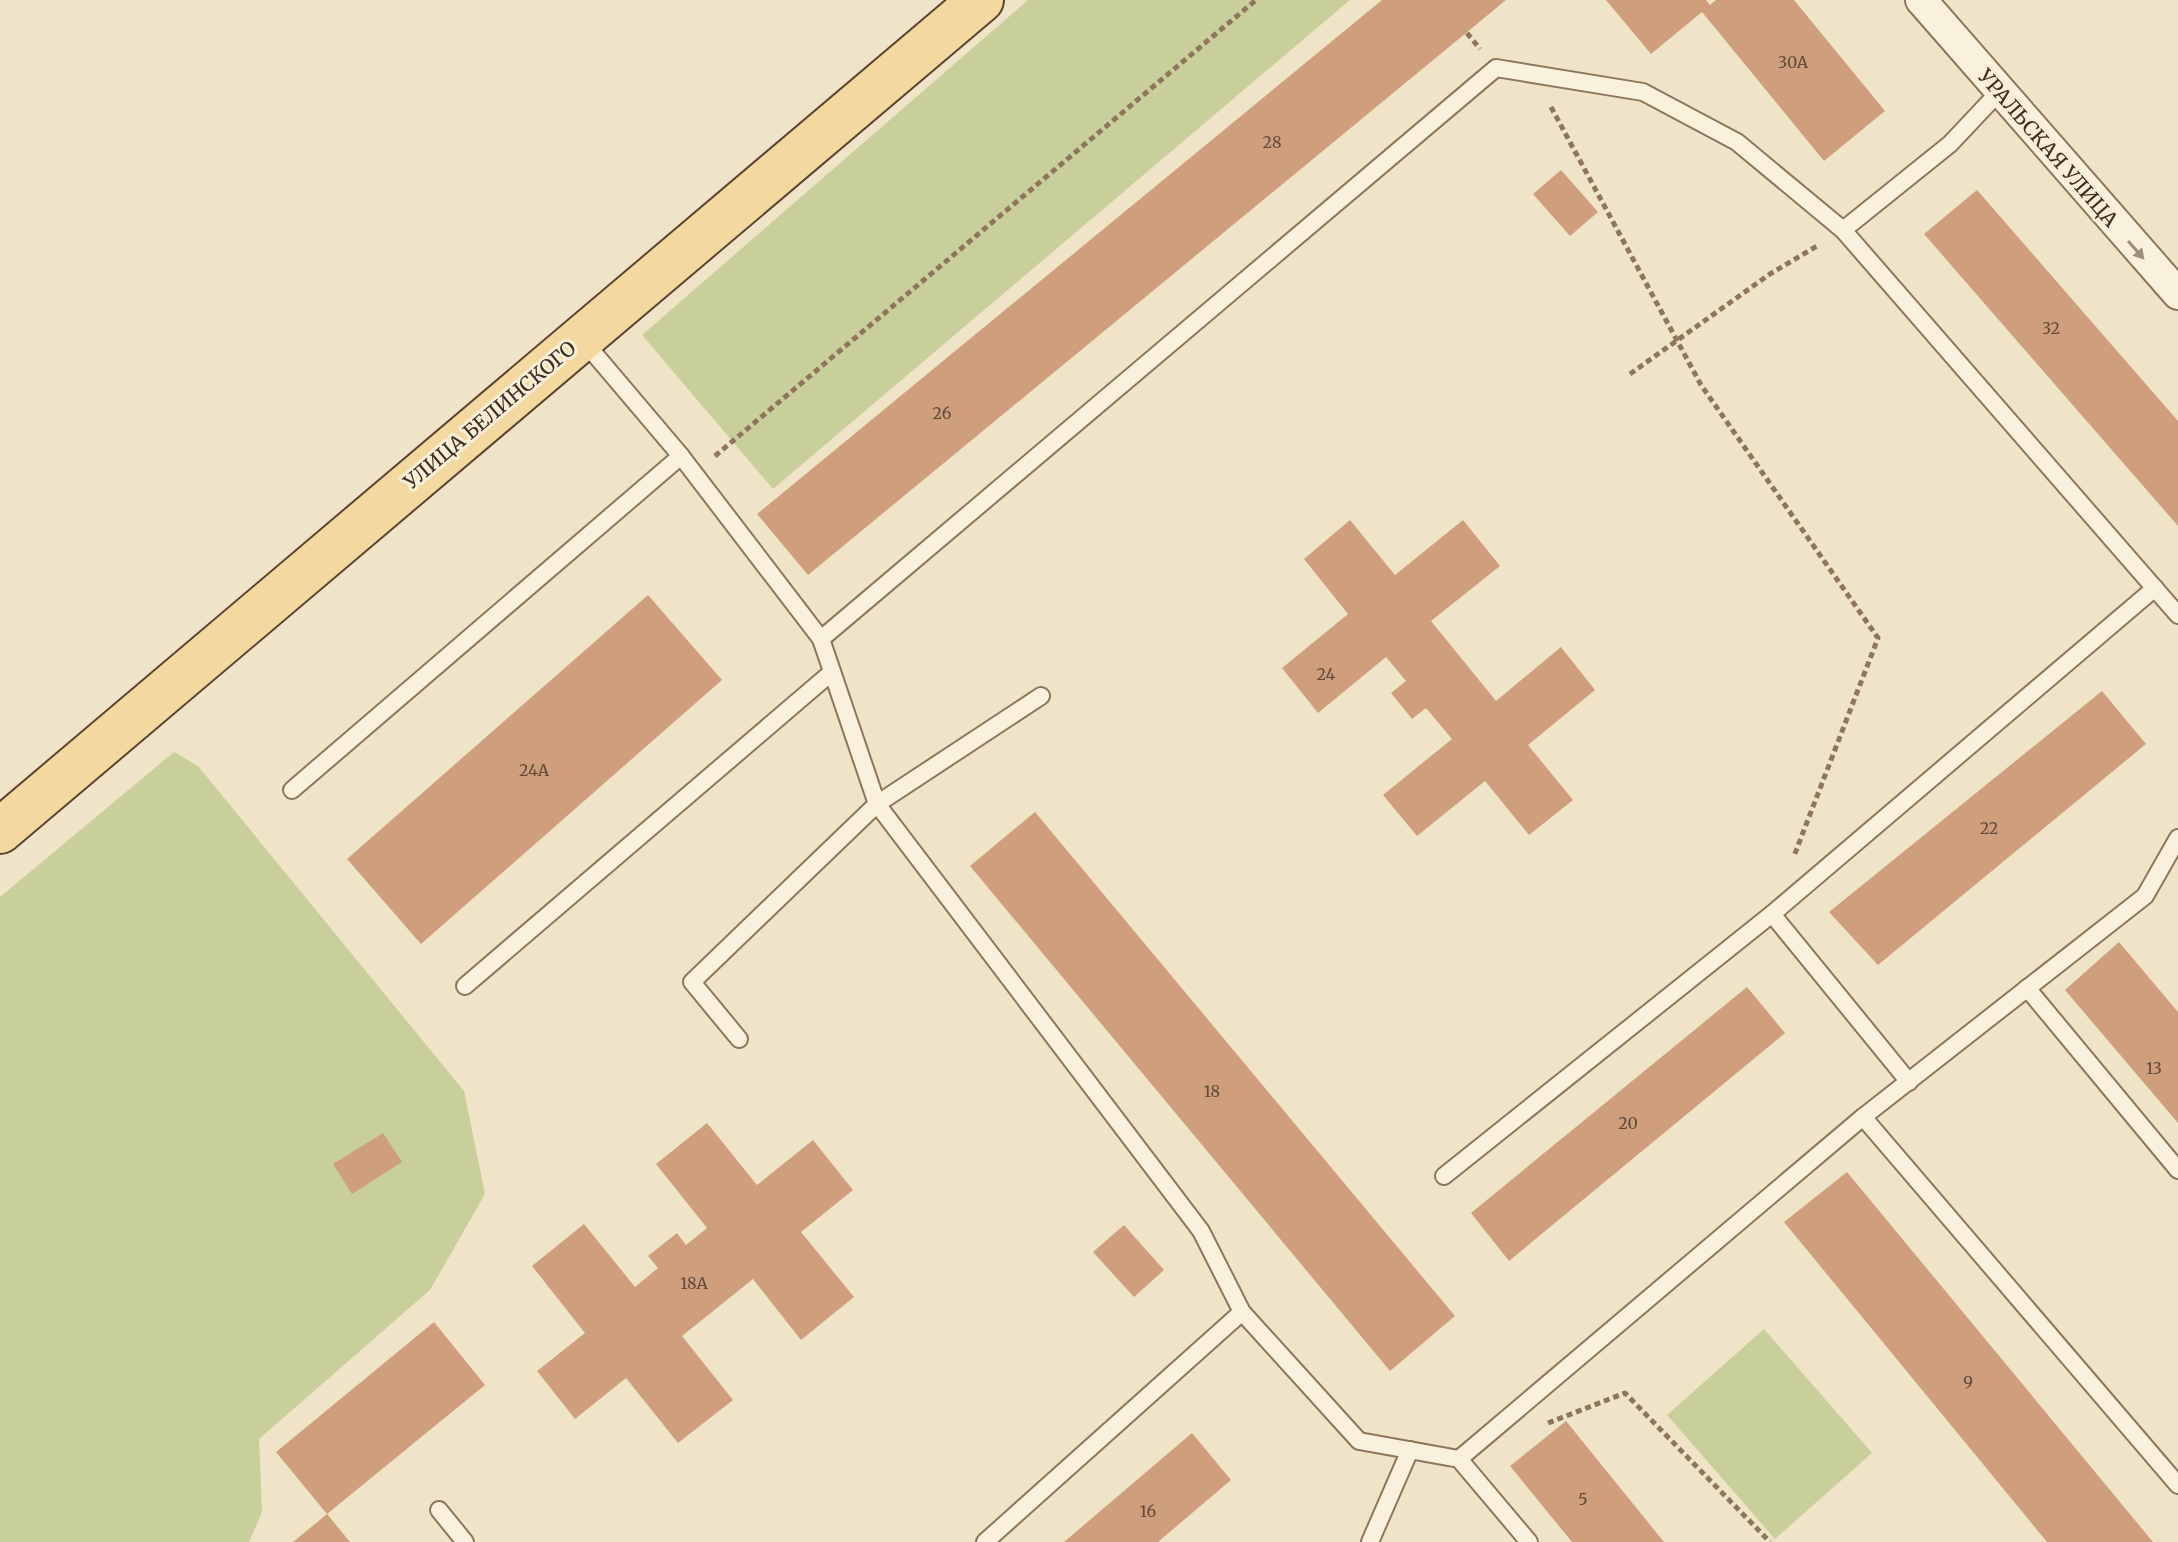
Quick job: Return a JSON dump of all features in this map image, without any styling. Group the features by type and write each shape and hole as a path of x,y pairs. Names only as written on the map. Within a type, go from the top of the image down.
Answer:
{"main road":[{"name":"УЛИЦА БЕЛИНСКОГО","path":"0,831 981,0"}],"street":[{"name":"УРАЛЬСКАЯ УЛИЦА","path":"1921,0 2178,294"}],"lane":[{"path":"821,639 1496,68 1643,92 1737,142 1843,230 2178,615"},
{"path":"1843,230 1950,144 1999,92"},
{"path":"581,337 681,456 821,639 877,804 1201,1231 1242,1312 1359,1441 1459,1459 1529,1542"},
{"path":"292,790 681,456"},
{"path":"1444,1176 1772,914 2155,588"},
{"path":"465,986 832,672"},
{"path":"739,1039 692,982 877,804 1041,696"},
{"path":"1459,1459 1863,1117 2145,896 2178,838"},
{"path":"1772,914 1909,1082"},
{"path":"2027,988 2178,1170"},
{"path":"1863,1117 2178,1485"},
{"path":"985,1542 1242,1312"},
{"path":"1370,1542 1410,1450"},
{"path":"439,1510 465,1542"}],"path":[{"path":"707,463 1256,0"},
{"path":"1534,74 1701,385 1878,638 1772,914"},
{"path":"1630,374 1676,338 1770,274 1843,230"},
{"path":"1542,1426 1625,1393 1770,1542"}],"green space":[{"path":"1028,0 1350,0 773,489 642,335"},
{"path":"174,752 198,766 464,1091 485,1194 430,1290 259,1439 262,1512 249,1542 0,1542 0,897"},
{"path":"1764,1329 1872,1453 1775,1539 1667,1415"}],"building":[{"path":"1382,0 1506,0 808,575 757,514"},
{"path":"1606,0 1706,0 1710,5 1716,0 1794,0 1885,111 1824,161 1702,12 1651,54"},
{"path":"1561,170 1598,212 1570,236 1533,194"},
{"path":"1977,190 2178,421 2178,526 1924,234"},
{"path":"1350,520 1395,575 1463,520 1500,566 1431,621 1496,701 1561,647 1595,690 1528,745 1573,800 1529,835 1485,781 1417,836 1383,795 1452,739 1426,708 1412,719 1391,693 1406,681 1386,657 1318,713 1282,668 1348,614 1304,559"},
{"path":"648,595 722,680 421,944 347,859"},
{"path":"2102,691 2146,744 1878,965 1829,912"},
{"path":"1035,812 1455,1316 1390,1371 970,866"},
{"path":"2119,942 2178,1012 2178,1123 2065,990"},
{"path":"1747,987 1785,1033 1509,1261 1471,1213"},
{"path":"707,1123 757,1185 813,1140 853,1190 801,1232 854,1297 801,1340 753,1279 682,1336 733,1400 678,1443 626,1378 575,1419 537,1371 585,1333 532,1266 584,1224 635,1287 658,1268 648,1256 677,1233 686,1245 707,1228 656,1164"},
{"path":"383,1133 402,1162 352,1194 333,1164"},
{"path":"1847,1172 2153,1542 2047,1542 1784,1222"},
{"path":"1124,1225 1164,1270 1134,1297 1093,1252"},
{"path":"434,1322 485,1385 327,1514 276,1452"},
{"path":"1566,1421 1664,1542 1572,1542 1510,1466"},
{"path":"1192,1433 1231,1480 1158,1542 1064,1542"},
{"path":"327,1514 350,1542 293,1542"}]}
